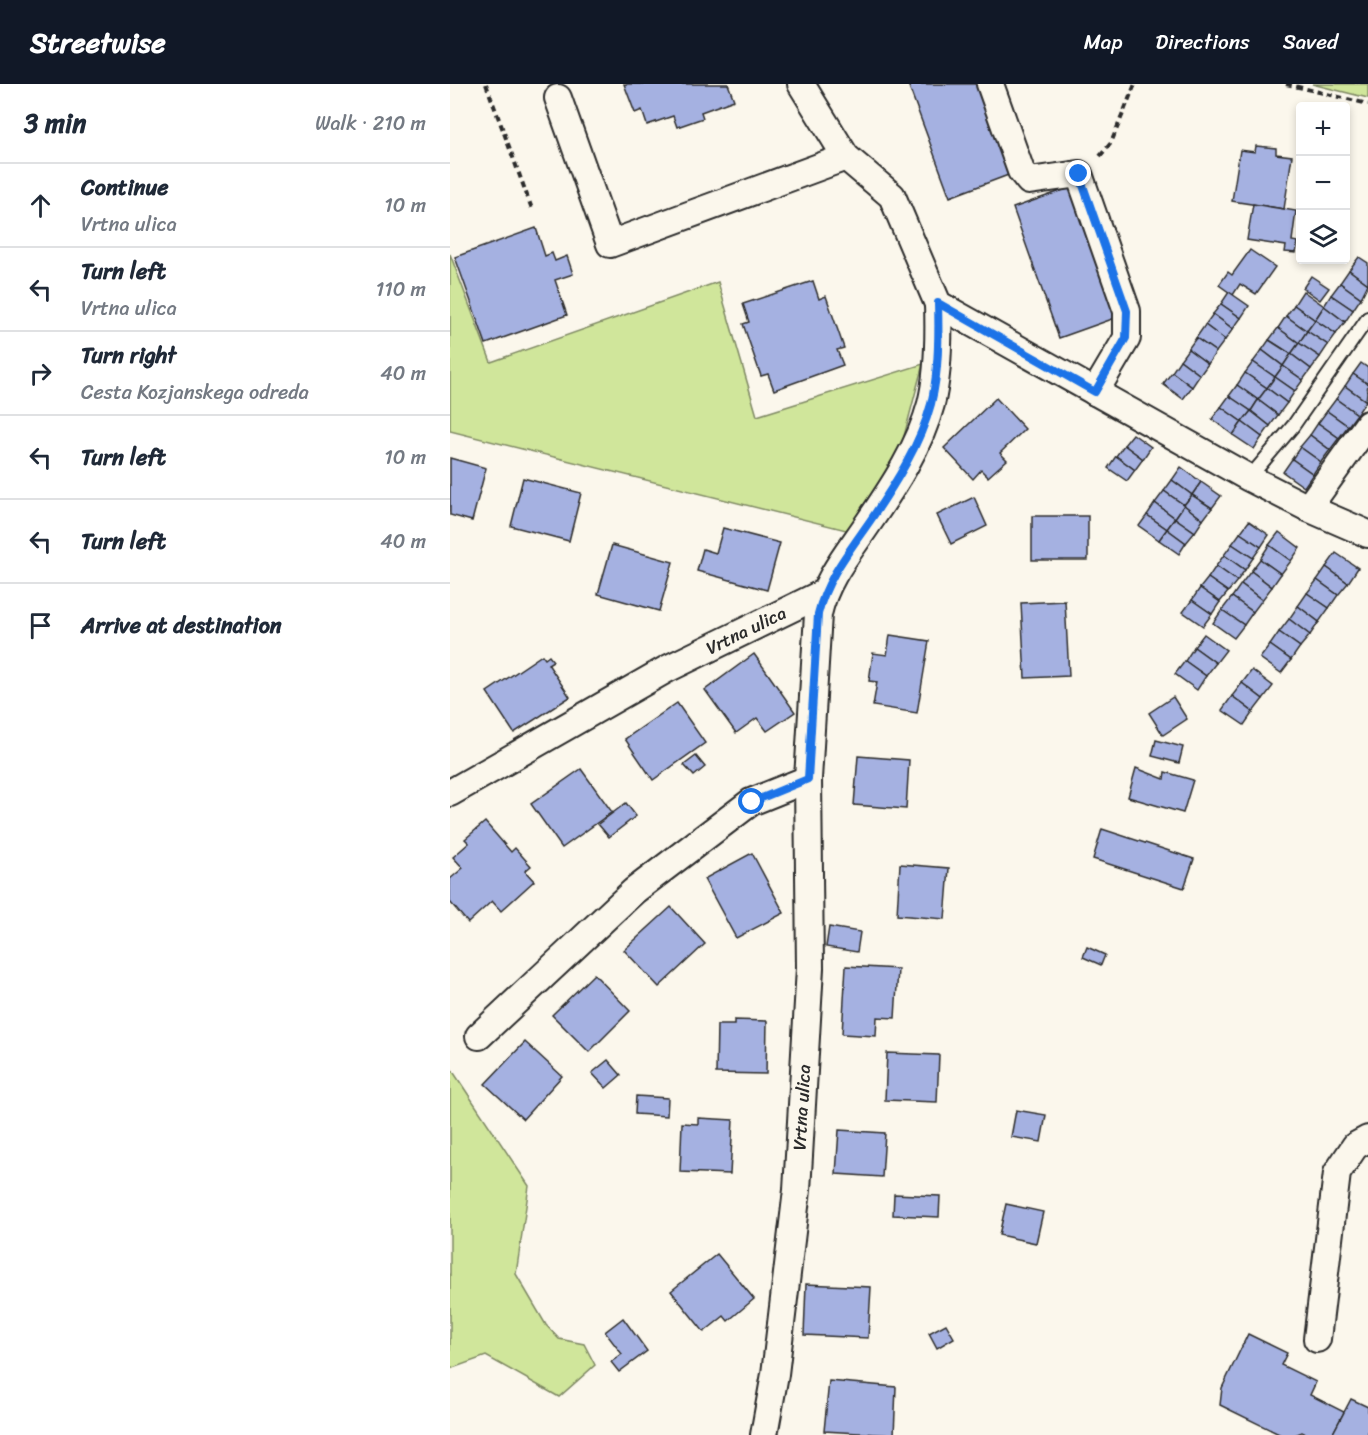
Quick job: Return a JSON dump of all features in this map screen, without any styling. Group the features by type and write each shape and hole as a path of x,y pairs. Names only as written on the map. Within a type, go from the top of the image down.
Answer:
{"street":[{"path":"801,84 846,157 892,196 938,303 1250,478 1308,508 1368,534"},
{"path":"990,84 1021,171 1029,182 1079,174 1127,311 1126,338 1095,392"},
{"path":"558,98 610,244 846,157"},
{"name":"Vrtna ulica","path":"764,1435 775,1374 797,1190 810,968 808,779 818,614 823,593 844,556 901,475 931,405 939,341 938,303"},
{"path":"1308,508 1368,424"},
{"name":"Vrtna ulica","path":"450,793 667,669 823,593"},
{"path":"479,1036 634,891 752,802 808,779"},
{"path":"1317,1339 1337,1173 1355,1146 1368,1138"}],"lane":[{"path":"1250,478 1293,426 1368,318"}],"path":[{"path":"486,84 532,209"},
{"path":"1054,178 1074,164 1099,157 1111,142 1135,84"},
{"path":"1286,84 1368,104"}],"green space":[{"path":"1312,84 1368,84 1368,98"},
{"path":"450,254 491,362 718,282 757,416 923,364 898,459 854,532 450,431"},
{"path":"450,1067 529,1186 516,1274 546,1325 559,1339 584,1344 595,1365 559,1397 486,1356 450,1369"}],"building":[{"path":"624,84 728,84 734,100 701,112 703,118 677,127 673,116 647,125 642,110 635,113"},
{"path":"908,84 978,84 1011,174 950,197"},
{"path":"1256,146 1276,148 1276,154 1292,156 1284,209 1232,201 1240,150 1255,152"},
{"path":"1072,187 1118,317 1059,338 1013,208"},
{"path":"1253,204 1296,211 1292,241 1296,242 1296,253 1285,252 1286,246 1247,240"},
{"path":"536,228 545,256 552,253 555,261 567,256 573,274 555,280 567,315 486,344 455,257"},
{"path":"1250,250 1275,267 1256,294 1240,284 1233,295 1219,285 1228,272 1232,275"},
{"path":"1359,257 1368,263 1368,284 1349,270"},
{"path":"1349,270 1368,284 1361,298 1340,283"},
{"path":"1311,276 1329,288 1320,300 1303,288"},
{"path":"813,281 819,299 826,296 844,348 837,350 843,365 774,390 768,374 761,376 743,324 749,322 743,304"},
{"path":"1340,283 1361,298 1353,310 1331,295"},
{"path":"1303,291 1324,306 1315,320 1294,305"},
{"path":"1229,292 1249,306 1241,318 1221,304"},
{"path":"1331,295 1353,310 1345,322 1324,306"},
{"path":"1221,304 1241,318 1233,329 1213,314"},
{"path":"1294,305 1315,320 1307,331 1286,316"},
{"path":"1324,306 1345,322 1336,334 1315,320"},
{"path":"1213,314 1233,329 1225,340 1205,325"},
{"path":"1286,316 1307,331 1299,343 1278,328"},
{"path":"1315,320 1336,334 1328,345 1307,331"},
{"path":"1205,325 1225,340 1216,352 1196,338"},
{"path":"1278,328 1299,343 1291,354 1269,340"},
{"path":"1307,331 1328,345 1320,357 1299,343"},
{"path":"1196,338 1216,352 1208,364 1188,349"},
{"path":"1269,340 1291,354 1283,366 1262,350"},
{"path":"1299,343 1320,357 1311,369 1291,354"},
{"path":"1188,349 1208,364 1200,375 1180,360"},
{"path":"1262,350 1283,366 1275,377 1253,362"},
{"path":"1291,354 1311,369 1303,380 1283,366"},
{"path":"1180,360 1200,375 1192,387 1172,372"},
{"path":"1253,362 1275,377 1267,388 1245,373"},
{"path":"1361,363 1368,368 1368,384 1353,374"},
{"path":"1283,366 1303,380 1295,391 1275,377"},
{"path":"1172,372 1192,387 1183,399 1163,384"},
{"path":"1245,373 1267,388 1258,400 1237,385"},
{"path":"1353,374 1368,384 1366,401 1345,386"},
{"path":"1275,377 1295,391 1287,403 1267,388"},
{"path":"1237,385 1258,400 1251,411 1229,396"},
{"path":"1345,386 1366,401 1357,414 1336,399"},
{"path":"1267,388 1287,403 1278,415 1258,400"},
{"path":"1229,396 1251,411 1242,422 1221,407"},
{"path":"996,398 1025,429 1000,453 1007,460 988,477 981,470 973,479 944,448"},
{"path":"1336,399 1357,414 1348,426 1327,411"},
{"path":"1258,400 1278,415 1270,426 1251,411"},
{"path":"1221,407 1242,422 1233,435 1212,419"},
{"path":"1251,411 1270,426 1262,437 1242,422"},
{"path":"1327,411 1348,426 1339,438 1318,423"},
{"path":"1242,422 1262,437 1254,449 1233,435"},
{"path":"1318,423 1339,438 1330,450 1310,435"},
{"path":"1133,434 1151,447 1143,459 1124,445"},
{"path":"1310,435 1330,450 1321,462 1300,447"},
{"path":"1124,445 1143,459 1135,470 1116,456"},
{"path":"1300,447 1321,462 1313,474 1292,459"},
{"path":"1116,456 1135,470 1127,481 1108,468"},
{"path":"450,458 486,468 472,521 450,515"},
{"path":"1292,459 1313,474 1304,487 1283,472"},
{"path":"1181,467 1201,482 1192,495 1172,480"},
{"path":"523,478 581,493 569,541 511,526"},
{"path":"1172,480 1192,495 1184,505 1164,491"},
{"path":"1201,482 1221,496 1212,508 1192,495"},
{"path":"1164,491 1184,505 1175,518 1155,503"},
{"path":"1192,495 1212,508 1203,520 1184,505"},
{"path":"974,497 987,526 951,544 937,515"},
{"path":"1155,503 1175,518 1167,529 1147,515"},
{"path":"1184,505 1203,520 1195,532 1175,518"},
{"path":"1147,515 1167,529 1159,540 1139,526"},
{"path":"1032,516 1088,516 1088,560 1032,560"},
{"path":"1175,518 1195,532 1186,543 1167,529"},
{"path":"1249,521 1269,535 1261,547 1240,533"},
{"path":"723,528 780,543 767,590 697,571 703,549 716,553"},
{"path":"1167,529 1186,543 1179,554 1159,540"},
{"path":"1279,532 1300,548 1291,561 1269,545"},
{"path":"1240,533 1261,547 1253,558 1232,544"},
{"path":"1232,544 1253,558 1245,570 1224,555"},
{"path":"612,545 673,562 659,611 598,594"},
{"path":"1269,545 1291,561 1281,574 1260,559"},
{"path":"1336,553 1358,568 1348,583 1326,567"},
{"path":"1224,555 1245,570 1237,581 1216,566"},
{"path":"1260,559 1281,574 1272,587 1251,571"},
{"path":"1216,566 1237,581 1228,592 1208,578"},
{"path":"1326,567 1348,583 1338,595 1317,580"},
{"path":"1251,571 1272,587 1262,600 1241,584"},
{"path":"1208,578 1228,592 1220,602 1200,588"},
{"path":"1317,580 1338,595 1329,608 1307,593"},
{"path":"1241,584 1262,600 1253,612 1232,597"},
{"path":"1200,588 1220,602 1212,614 1192,600"},
{"path":"1307,593 1329,608 1319,622 1298,606"},
{"path":"1232,597 1253,612 1244,625 1222,610"},
{"path":"1192,600 1212,614 1203,626 1183,612"},
{"path":"1065,601 1069,676 1025,678 1021,603"},
{"path":"1298,606 1319,622 1310,635 1289,619"},
{"path":"1222,610 1244,625 1234,638 1213,623"},
{"path":"1289,619 1310,635 1300,647 1279,632"},
{"path":"1279,632 1300,647 1291,660 1270,645"},
{"path":"1204,634 1226,650 1216,663 1194,647"},
{"path":"890,635 929,641 917,713 873,706 877,682 869,681 873,653 887,655"},
{"path":"1270,645 1291,660 1281,673 1260,658"},
{"path":"1194,647 1216,663 1206,676 1185,661"},
{"path":"754,654 795,712 767,731 757,718 736,733 705,690"},
{"path":"542,655 545,659 549,656 553,661 548,664 570,697 514,733 487,692"},
{"path":"1185,661 1206,676 1197,690 1175,674"},
{"path":"1252,670 1273,686 1263,699 1242,683"},
{"path":"1242,683 1263,699 1253,712 1232,696"},
{"path":"1232,696 1253,712 1244,725 1222,710"},
{"path":"1173,697 1187,719 1163,735 1149,713"},
{"path":"677,703 705,743 653,780 625,739"},
{"path":"1156,740 1183,747 1179,763 1152,756"},
{"path":"696,756 705,767 694,776 684,765"},
{"path":"858,756 909,760 906,809 854,805"},
{"path":"1136,768 1164,779 1165,772 1193,780 1183,813 1128,797"},
{"path":"581,769 612,812 562,848 531,804"},
{"path":"626,803 636,816 609,837 598,824"},
{"path":"485,822 511,852 515,848 531,866 525,871 534,881 501,911 492,901 468,923 450,902 450,879 463,868 453,857 469,843 465,839"},
{"path":"1102,829 1194,859 1184,888 1093,859"},
{"path":"752,853 784,913 736,938 704,879"},
{"path":"900,864 949,868 945,919 897,915"},
{"path":"671,907 705,944 659,987 624,950"},
{"path":"829,927 860,932 857,952 826,947"},
{"path":"1087,947 1105,955 1101,965 1083,957"},
{"path":"846,966 898,969 895,1018 877,1017 876,1036 842,1034"},
{"path":"594,974 630,1011 589,1052 552,1015"},
{"path":"734,1020 767,1021 766,1074 716,1073 717,1025 734,1025"},
{"path":"525,1042 562,1076 523,1119 485,1084"},
{"path":"887,1053 939,1055 937,1102 885,1100"},
{"path":"608,1060 621,1075 606,1088 592,1073"},
{"path":"636,1096 668,1098 667,1116 635,1114"},
{"path":"1016,1110 1046,1115 1041,1142 1011,1137"},
{"path":"698,1118 733,1120 730,1174 680,1172 682,1123 698,1124"},
{"path":"839,1130 885,1133 882,1177 836,1174"},
{"path":"894,1194 940,1196 939,1217 893,1215"},
{"path":"1006,1204 1043,1212 1036,1243 999,1235"},
{"path":"717,1254 754,1299 728,1321 724,1316 704,1332 671,1291"},
{"path":"806,1284 871,1287 868,1338 804,1335"},
{"path":"623,1318 647,1351 619,1372 611,1362 622,1354 605,1332"},
{"path":"946,1324 954,1338 937,1348 929,1333"},
{"path":"1248,1334 1287,1353 1281,1365 1316,1382 1310,1395 1344,1412 1332,1435 1308,1435 1302,1432 1295,1435 1281,1435 1220,1405 1222,1388"},
{"path":"829,1381 896,1387 894,1435 824,1431"},
{"path":"1351,1399 1368,1407 1368,1435 1332,1435"}],"route":[{"path":"752,802 808,779 818,614 823,593 844,556 901,475 931,405 939,341 938,303 1095,392 1126,338 1127,311 1079,174"}]}
